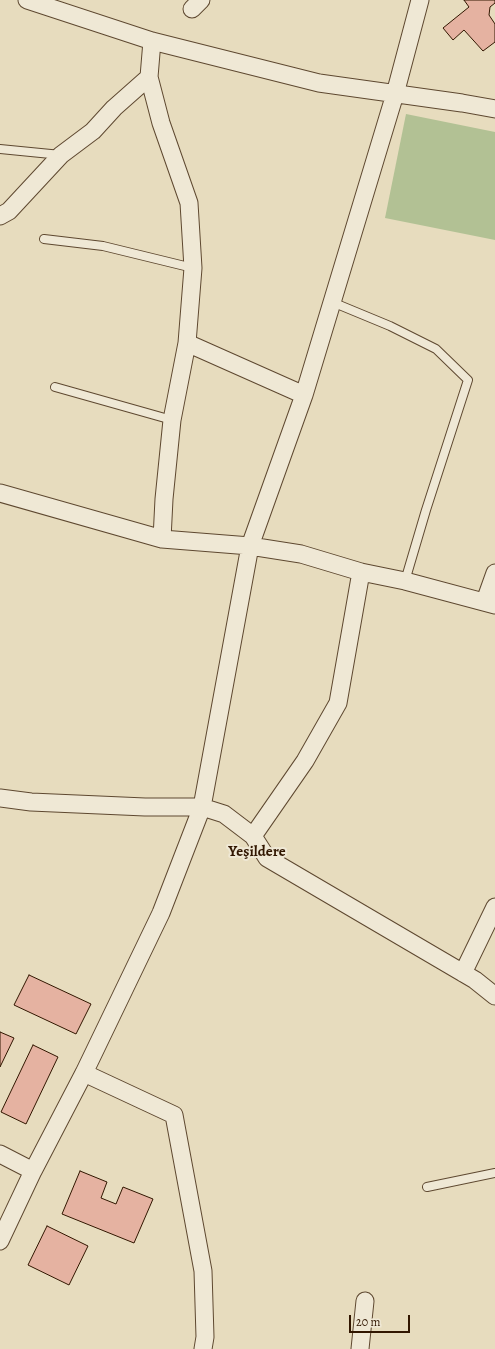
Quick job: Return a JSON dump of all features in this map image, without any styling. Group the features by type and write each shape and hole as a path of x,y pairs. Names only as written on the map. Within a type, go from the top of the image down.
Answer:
{"street":[{"path":"27,0 152,41 319,83 495,109"},
{"path":"0,1242 33,1171 84,1073 161,913 202,807 250,546 304,394 395,94 420,0"},
{"path":"152,41 149,77 161,123 189,203 192,268 187,343 172,420 164,499 162,539"},
{"path":"0,216 9,211 61,155 93,131 114,108 149,77"},
{"path":"187,343 304,394"},
{"path":"0,493 162,539 250,546 301,554 360,572 405,581 490,603 495,573"},
{"path":"253,836 306,761 338,703 360,572"},
{"path":"0,798 38,803 145,807 202,807 224,814 253,836 267,858 475,980 495,996"},
{"path":"463,973 495,907"},
{"path":"84,1073 174,1116 203,1271 205,1337 203,1349"},
{"path":"0,1154 33,1171"},
{"path":"360,1349 365,1301"}],"lane":[{"path":"0,149 61,155"},
{"path":"44,239 103,246 192,268"},
{"path":"332,302 390,326 436,349 468,380 405,581"},
{"path":"55,387 172,420"},
{"path":"427,1187 495,1173"}],"green space":[{"path":"406,114 495,132 495,240 385,218"}],"building":[{"path":"464,0 495,0 495,3 490,7 489,15 495,24 495,42 483,51 464,30 453,40 443,28 469,7"},
{"path":"29,975 91,1004 76,1034 14,1005"},
{"path":"0,1032 14,1038 0,1067"},
{"path":"33,1045 58,1057 26,1124 1,1112"},
{"path":"80,1171 107,1182 101,1198 116,1204 123,1187 153,1199 134,1243 62,1214"},
{"path":"47,1226 88,1246 69,1285 28,1265"}],"district":[{"name":"Yeşildere","path":"257,852"}]}
